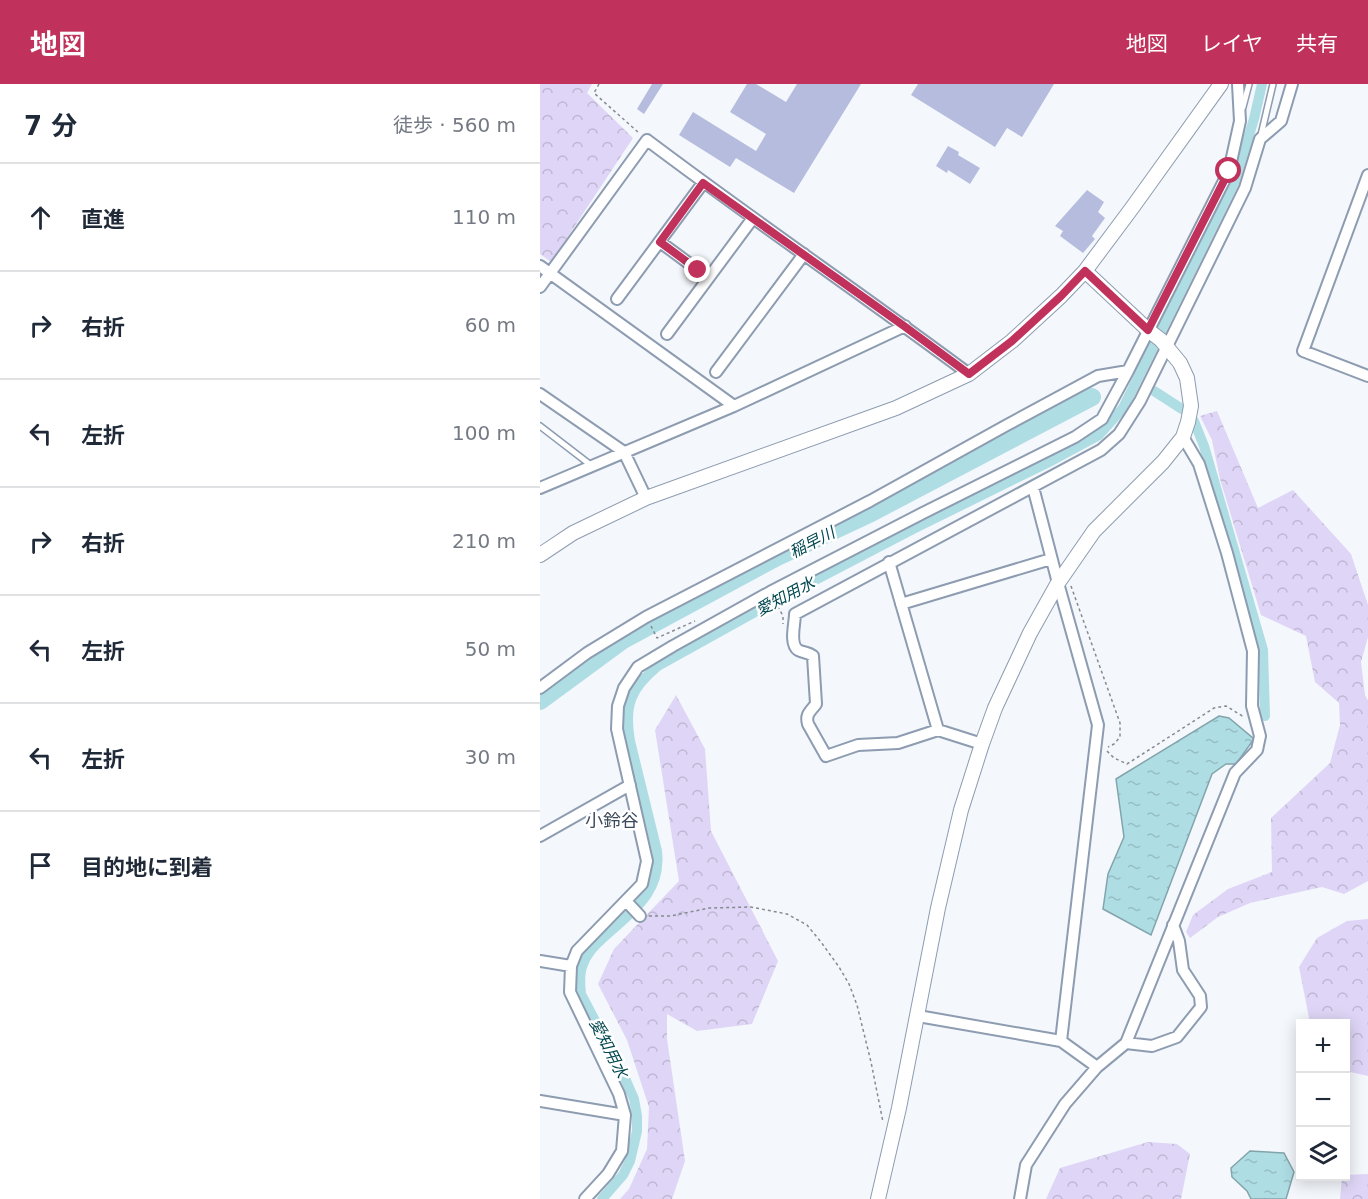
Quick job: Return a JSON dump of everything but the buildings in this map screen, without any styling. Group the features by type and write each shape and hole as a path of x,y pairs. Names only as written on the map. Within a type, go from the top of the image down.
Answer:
{"street":[{"path":"540,555 573,533 646,498 896,408 969,374 1012,341 1085,271 1221,84"},
{"path":"585,1199 608,1174 622,1151 626,1115 619,1094 570,992 571,966 577,951 628,903 642,884 647,861 617,729 618,706 624,688 638,668 673,646 770,592 1075,436 1102,419 1229,171 1240,121 1238,84"},
{"path":"982,744 938,730 898,743 858,745 826,756 806,718 816,704 813,656 795,647 793,640 795,614 1101,450 1119,434 1140,401 1164,343 1245,188 1260,139 1281,122 1292,84"},
{"path":"540,287 647,140 703,183 969,374"},
{"path":"1368,175 1303,351 1368,376"},
{"path":"617,299 703,183"},
{"path":"668,334 753,218"},
{"path":"660,242 698,270"},
{"path":"716,372 804,254"},
{"path":"540,266 734,406"},
{"path":"878,1199 961,810 995,708 1030,633 1062,577 1094,531 1163,462 1183,437 1188,422 1191,406 1187,378 1180,363 1164,343 1085,271"},
{"path":"540,488 734,406 904,326"},
{"path":"540,688 587,653 646,617 870,501 1098,376 1128,371"},
{"path":"540,394 624,452 646,498"},
{"path":"1020,1199 1026,1165 1065,1104 1097,1067 1126,1043 1235,772 1257,750 1260,736 1252,706 1253,651 1227,553 1198,464 1183,437"},
{"path":"1033,487 1051,559 1062,577 1098,725 1061,1041"},
{"path":"901,604 1051,559"},
{"path":"889,562 938,730"},
{"path":"540,836 630,785"},
{"path":"628,903 639,916"},
{"path":"1126,1043 1152,1046 1177,1037 1202,1007 1200,996 1183,970 1179,941 1173,925"},
{"path":"540,960 571,966"},
{"path":"918,1016 1061,1041 1097,1067"},
{"path":"540,1101 626,1115"}],"lane":[{"path":"1240,121 1249,84"},
{"path":"1260,139 1273,84"},
{"path":"540,426 592,466"}],"path":[{"path":"599,84 594,93 647,140"},
{"path":"1062,577 1120,723 1120,737 1114,744 1104,749 1114,758 1127,764 1214,708 1226,706 1257,723"},
{"path":"639,916 671,916 709,908 751,908 787,914 807,925 849,984 871,1062 885,1129"}],"green space":[{"path":"540,84 592,84 587,93 633,138 551,262 540,254"},
{"path":"1217,411 1258,508 1293,490 1351,554 1368,605 1368,637 1361,662 1365,695 1368,701 1368,881 1344,894 1322,887 1250,903 1218,917 1190,938 1186,932 1193,915 1228,889 1272,872 1271,818 1330,763 1340,725 1339,703 1315,682 1306,636 1261,615 1220,479 1212,440 1200,416"},
{"path":"676,695 705,749 711,831 778,961 752,1024 697,1031 667,1014 667,1039 685,1161 672,1199 620,1199 629,1189 647,1149 649,1107 627,1040 598,984 614,949 679,881 655,730"},
{"path":"1368,919 1368,1076 1350,1072 1350,1019 1309,1019 1299,967 1317,938 1347,921"},
{"path":"1148,1142 1177,1144 1190,1154 1181,1199 1046,1199 1060,1168"},
{"path":"1368,1174 1368,1199 1340,1199 1342,1181 1350,1181 1350,1175"}],"water":[{"path":"1219,716 1229,718 1254,739 1236,764 1226,764 1212,774 1151,935 1103,909 1108,874 1124,837 1116,779"},
{"path":"1250,1151 1284,1153 1294,1172 1286,1199 1251,1199 1247,1191 1232,1177 1231,1168"}],"waterway":[{"name":"愛知用水","path":"602,1199 623,1175 630,1161 637,1131 637,1116 634,1099 624,1076 581,994 580,977 584,962 591,950 634,910 650,890 655,879 657,851 628,729 629,708 635,691 658,666 771,603 1099,435 1123,408 1234,183 1254,119 1262,84"},
{"path":"1154,391 1182,409"},
{"name":"稲早川","path":"540,701 623,640 777,557 871,513 1092,397"},
{"path":"1194,421 1204,446 1263,650 1265,716"}],"district":[{"name":"小鈴谷","path":"612,821"}],"route":[{"path":"698,270 660,242 703,183 969,374 1012,341 1085,271 1148,330 1229,171"}]}
